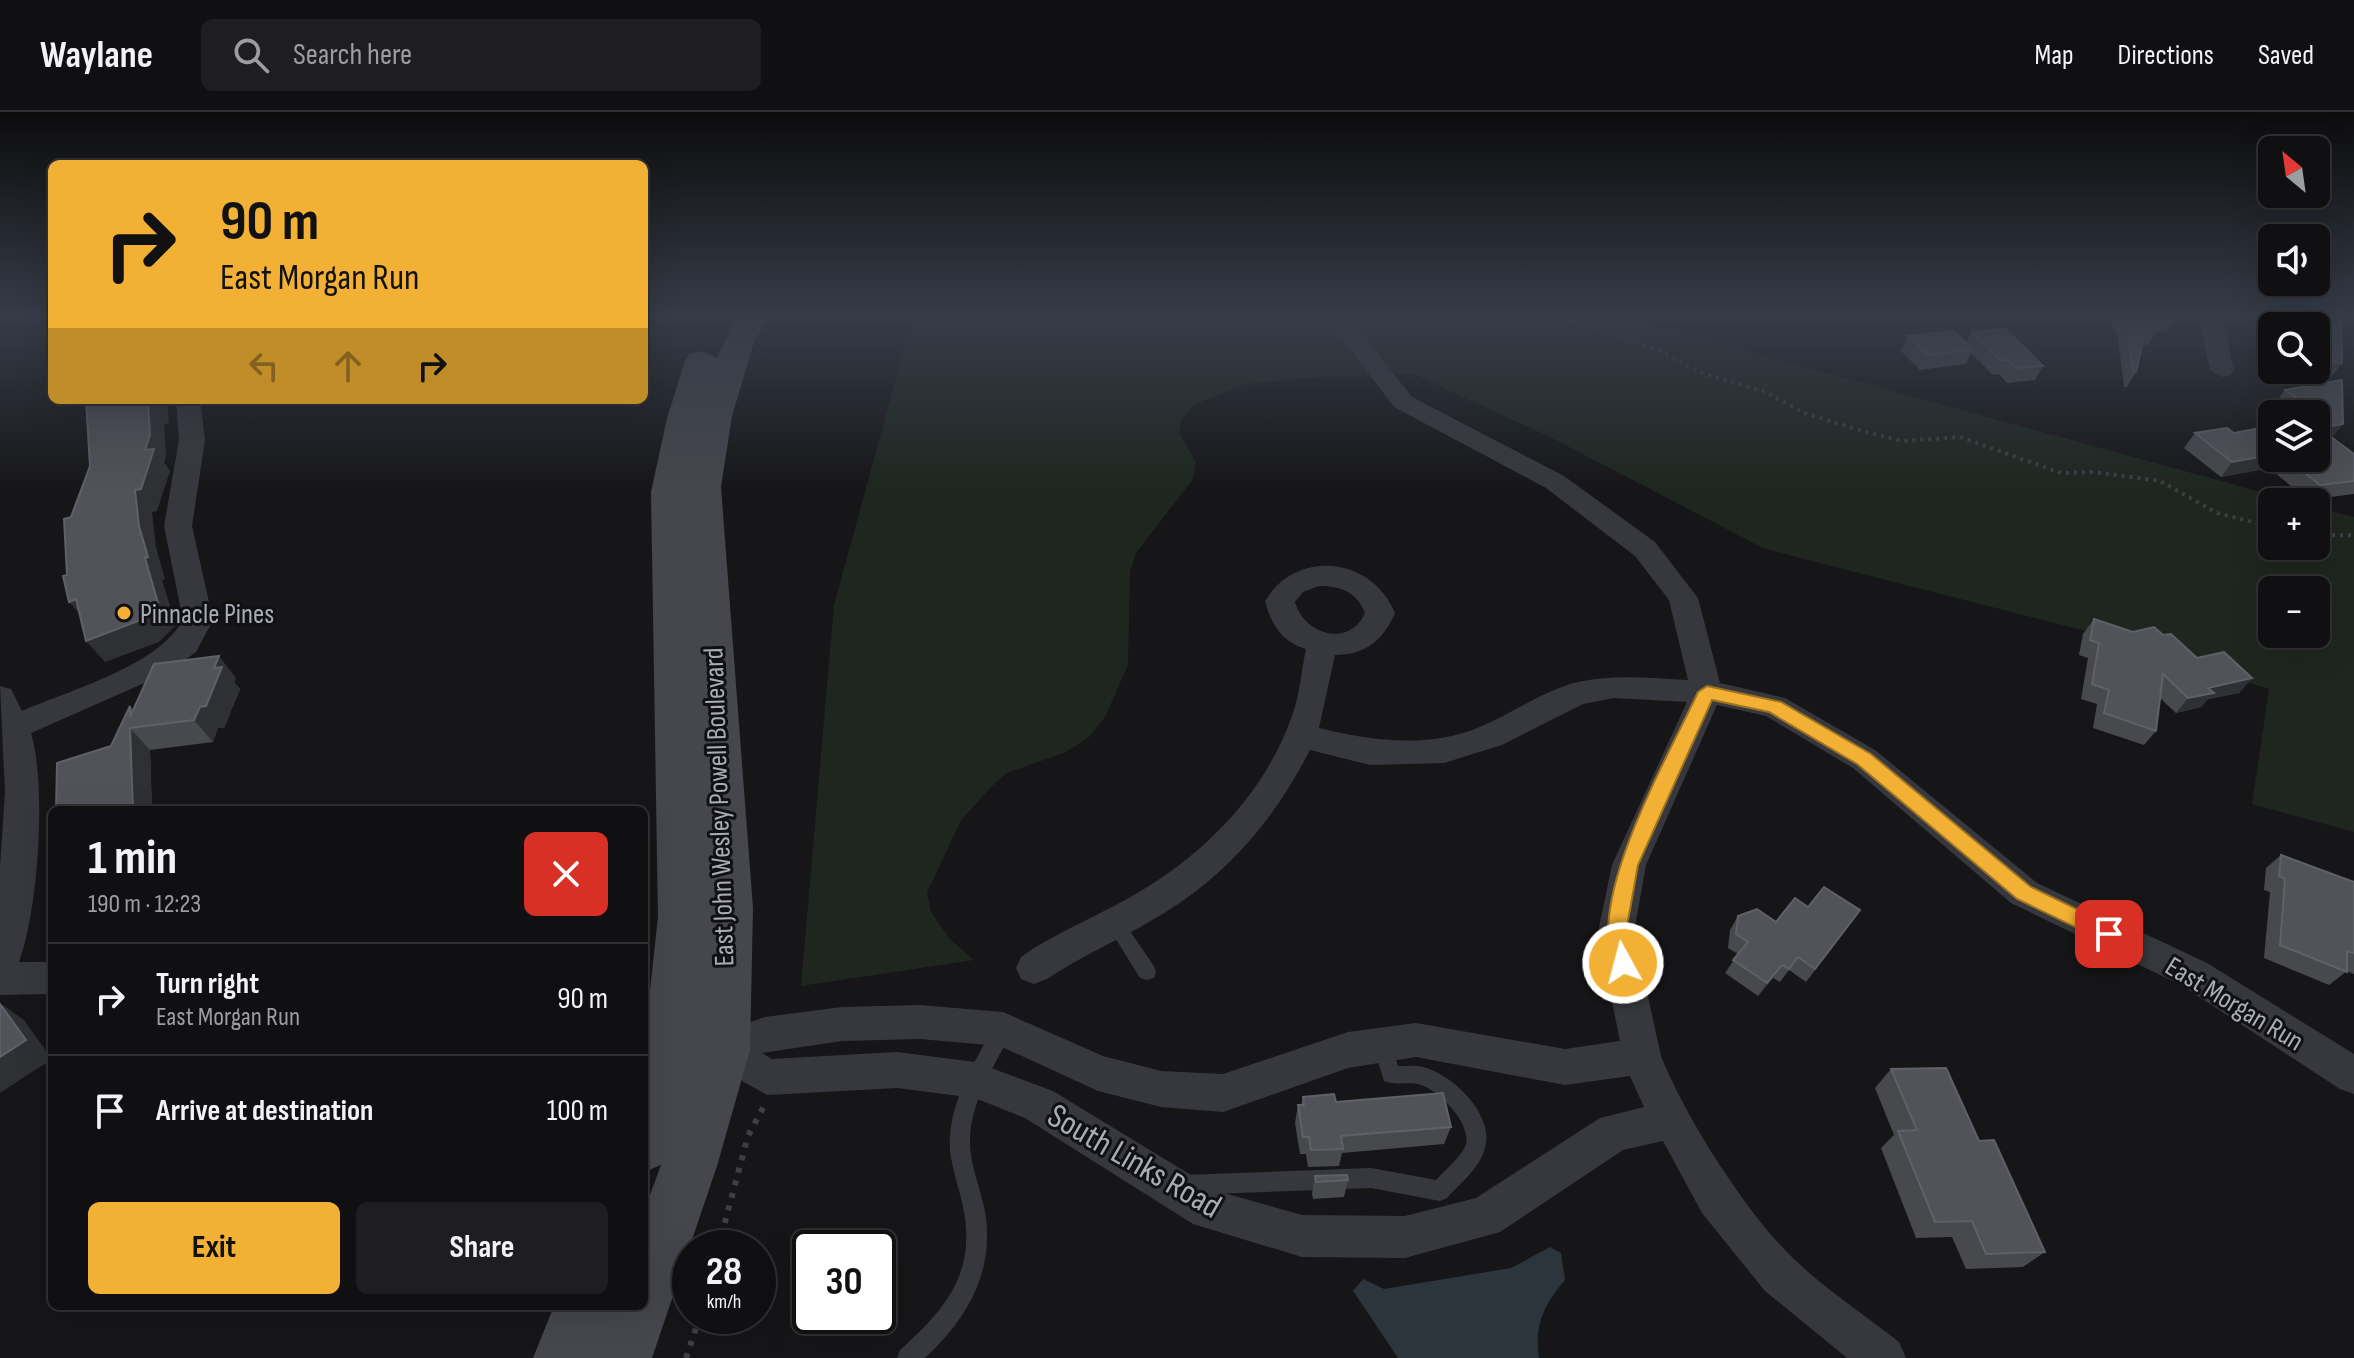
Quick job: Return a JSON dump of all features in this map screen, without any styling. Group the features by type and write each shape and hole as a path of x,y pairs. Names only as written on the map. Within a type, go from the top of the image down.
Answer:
{"main road":[{"name":"East John Wesley Powell Boulevard","path":"648,1118 683,917 669,492 684,418 698,374"},
{"name":"East John Wesley Powell Boulevard","path":"648,1283 689,1166 723,1050 728,908 703,487 715,416 728,374"},
{"path":"564,1358 582,1310"},
{"path":"621,1358 639,1310"}],"street":[{"path":"1381,374 1403,402 1555,482 1645,549 1683,598 1707,692 1629,865 1616,932 1642,1056 1653,1085 1717,1198 1780,1276 1883,1358"},
{"path":"13,728 156,665 174,655 193,631 198,611 178,526 192,440 188,404"},
{"path":"1034,968 1169,891 1238,836 1274,786 1300,735 1309,713 1322,644"},
{"name":"East Morgan Run","path":"1300,735 1370,753 1432,752 1470,744 1558,701 1594,690 1635,686 1707,692 1774,706 1864,759 2024,893 2194,974 2354,1076"},
{"path":"0,697 20,751 22,788 11,929 6,955 0,963"},
{"path":"0,979 48,978"},
{"name":"South Links Road","path":"656,1063 723,1050 765,1034 842,1024 920,1022 1003,1029 1098,1073 1161,1089 1223,1093 1348,1050 1416,1040 1565,1067 1642,1056"},
{"name":"South Links Road","path":"723,1050 767,1077 897,1070 975,1080 1039,1104 1208,1209 1302,1236 1405,1237 1446,1208 1485,1217 1614,1132 1673,1120"}],"lane":[{"path":"1115,923 1147,972"},
{"path":"908,1358 943,1327 972,1283 976,1246 974,1212 962,1167 960,1135 975,1080 1003,1029"},
{"path":"1171,1186 1371,1178 1446,1208 1474,1151 1476,1137 1471,1121 1460,1101 1426,1076 1391,1075 1383,1045"}],"path":[{"path":"1706,374 1766,392 1804,413 1902,441 1960,437 2061,473 2094,472 2160,481 2217,513 2258,523"},
{"path":"2330,535 2354,535"},
{"path":"723,1230 748,1136 769,1098"},
{"path":"686,1358 694,1334"}],"shaded area":[{"path":"897,374 1409,374 1305,378 1242,385 1192,406 1182,419 1179,433 1196,462 1193,479 1136,553 1130,571 1128,665 1105,717 1089,737 1066,752 1007,773 995,783 961,820 927,893 931,912 949,938 974,960 801,986 834,605"},
{"path":"1413,374 1831,374 2258,491 2258,560 2330,560 2330,511 2354,517 2354,832 2252,804 2269,689 2086,631 1765,549 1550,437"},
{"path":"1550,1247 1561,1253 1565,1280 1551,1298 1539,1325 1539,1358 1398,1358 1353,1291 1363,1279 1384,1289 1511,1268"}],"building":[{"path":"2342,380 2343,424 2330,426 2330,400 2300,400 2285,390 2330,384"},
{"path":"86,404 148,404 150,435 145,450 154,449 141,489 135,490 139,526 148,557 145,558 158,603 141,620 86,641 76,599 69,602 63,576 67,575 64,519 71,517 90,466"},
{"path":"2227,428 2234,433 2258,429 2258,457 2232,462 2195,433"},
{"path":"2330,436 2354,454 2354,481 2320,485 2304,472 2330,472"},
{"path":"2094,619 2133,632 2154,627 2163,635 2171,634 2197,658 2224,652 2252,678 2208,688 2214,693 2188,698 2163,674 2156,731 2104,713 2109,690 2092,684 2099,643 2090,640"},
{"path":"219,656 214,668 222,667 206,706 200,707 194,720 130,728 133,806 56,806 57,763 111,746 130,706 130,717 154,664"},
{"path":"2281,855 2354,882 2354,953 2347,951 2347,972 2280,945 2285,879 2279,876"},
{"path":"1824,887 1860,910 1815,969 1798,957 1789,969 1782,965 1767,983 1733,960 1748,942 1736,934 1738,916 1757,909 1776,922 1795,898 1808,907"},
{"path":"0,1004 26,1040 0,1057"},
{"path":"1946,1068 1979,1141 1994,1140 2045,1252 1986,1254 1972,1221 1935,1222 1898,1131 1917,1130 1891,1069"},
{"path":"1443,1093 1451,1127 1341,1136 1343,1149 1311,1150 1309,1137 1303,1137 1298,1105 1304,1105 1303,1097 1334,1094 1336,1102"},
{"path":"1347,1175 1348,1180 1316,1182 1315,1176"}],"place":[{"name":"Pinnacle Pines","path":"124,613"}],"route":[{"path":"1623,963 1616,932 1629,865 1707,692 1774,706 1864,759 2024,893 2109,934"}]}
